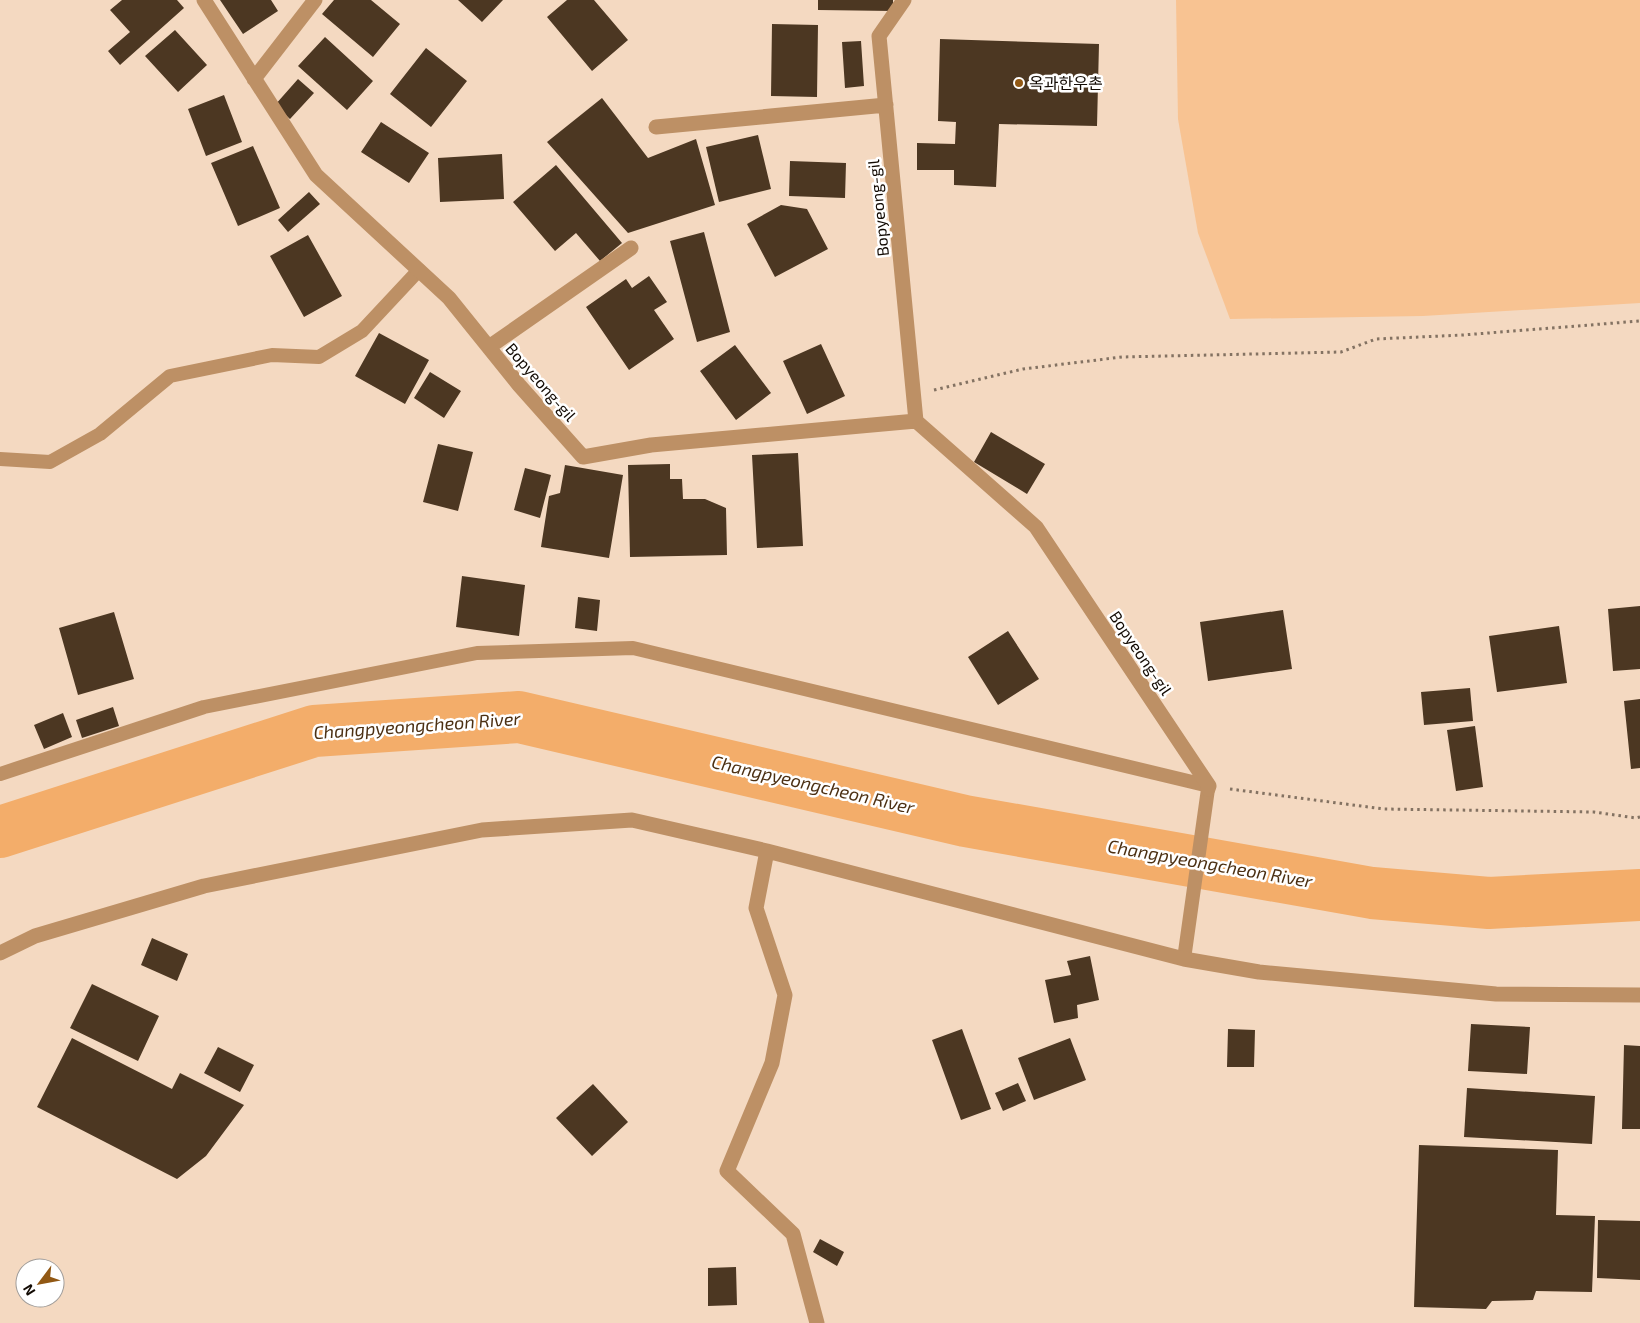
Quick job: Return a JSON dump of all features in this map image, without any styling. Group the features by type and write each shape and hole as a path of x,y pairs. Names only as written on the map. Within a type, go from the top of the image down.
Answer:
{"street":[{"name":"Bopyeong-gil","path":"204,0 316,175 449,298 519,385 583,457 651,445 916,421"},
{"path":"254,79 315,0"},
{"name":"Bopyeong-gil","path":"904,0 879,36 916,421 1036,526 1208,787"},
{"path":"656,127 886,105"},
{"path":"489,347 631,248"},
{"path":"0,953 35,936 204,886 482,830 632,820 767,851 1184,960 1259,972 1496,994 1640,995"},
{"path":"767,851 756,908 785,995 772,1063 727,1171 793,1234 817,1323"}],"lane":[{"path":"0,458 50,462 100,434 170,376 272,355 319,357 362,331 419,270"},
{"path":"0,774 204,707 478,653 633,648 1208,787 1184,960"}],"path":[{"path":"914,394 1023,369 1122,357 1341,352 1376,339 1463,335 1640,320"},
{"path":"1208,787 1384,808 1594,812 1640,817"}],"shaded area":[{"path":"1176,0 1640,0 1640,303 1423,316 1230,319 1198,233 1178,119"}],"building":[{"path":"122,0 177,0 184,8 120,65 108,51 130,32 110,10"},
{"path":"220,0 271,0 278,11 243,34"},
{"path":"334,0 371,0 400,24 373,57 322,14"},
{"path":"458,0 503,0 482,22"},
{"path":"567,0 594,0 628,40 592,71 547,17"},
{"path":"818,0 893,0 893,11 818,10"},
{"path":"772,24 818,25 817,97 771,96"},
{"path":"175,30 207,65 178,92 145,56"},
{"path":"325,37 373,81 347,110 298,66"},
{"name":"옥과한우촌","path":"940,39 1099,44 1097,126 999,124 996,187 954,185 954,170 917,170 917,143 955,144 956,122 938,121"},
{"path":"861,41 864,86 845,88 842,42"},
{"path":"426,48 467,81 431,127 390,94"},
{"path":"298,79 314,93 290,119 275,105"},
{"path":"224,95 242,142 206,156 188,109"},
{"path":"602,98 648,158 696,139 715,205 628,233 547,142"},
{"path":"381,122 429,153 409,183 361,152"},
{"path":"758,135 771,189 719,202 706,147"},
{"path":"253,146 280,208 238,226 211,163"},
{"path":"502,154 504,199 440,202 438,158"},
{"path":"790,161 846,163 845,198 789,196"},
{"path":"556,165 622,243 600,261 576,233 555,251 513,202"},
{"path":"309,192 320,204 288,232 278,220"},
{"path":"781,205 807,209 828,249 775,277 747,224"},
{"path":"704,232 730,332 697,342 670,241"},
{"path":"308,235 342,296 304,317 270,256"},
{"path":"649,276 667,302 654,310 674,339 629,370 586,307 626,279 632,288"},
{"path":"379,333 429,360 405,404 355,376"},
{"path":"821,344 845,396 807,414 783,361"},
{"path":"735,345 771,393 736,420 700,371"},
{"path":"430,372 461,391 444,418 414,398"},
{"path":"991,432 1045,464 1027,494 974,462"},
{"path":"438,444 473,452 458,511 423,502"},
{"path":"798,453 803,546 757,548 752,455"},
{"path":"670,464 670,479 682,479 683,499 705,499 726,508 727,555 630,557 628,465"},
{"path":"565,465 623,475 609,558 541,547 549,496 560,493"},
{"path":"525,468 551,475 540,518 514,510"},
{"path":"462,576 525,585 519,636 456,627"},
{"path":"578,597 600,600 597,631 575,628"},
{"path":"1640,606 1640,669 1613,671 1608,609"},
{"path":"1283,610 1292,669 1208,681 1200,622"},
{"path":"114,612 134,679 78,695 59,628"},
{"path":"1559,626 1567,683 1497,692 1489,636"},
{"path":"1008,631 1039,679 998,705 968,657"},
{"path":"1470,688 1473,721 1424,725 1421,692"},
{"path":"1640,699 1640,768 1631,769 1624,701"},
{"path":"113,707 119,726 82,738 76,720"},
{"path":"63,713 72,737 44,749 34,725"},
{"path":"1475,726 1483,787 1456,791 1447,730"},
{"path":"152,938 188,954 177,981 141,965"},
{"path":"1090,956 1099,1000 1077,1005 1078,1018 1054,1023 1045,980 1071,975 1067,961"},
{"path":"92,984 159,1016 138,1061 70,1028"},
{"path":"1471,1024 1530,1027 1527,1074 1468,1071"},
{"path":"962,1029 991,1109 961,1120 932,1040"},
{"path":"1228,1029 1255,1030 1254,1067 1227,1067"},
{"path":"72,1038 172,1089 180,1073 244,1105 206,1156 177,1179 37,1107"},
{"path":"1070,1038 1086,1080 1034,1100 1018,1058"},
{"path":"1624,1045 1640,1046 1640,1129 1622,1129"},
{"path":"218,1047 254,1065 240,1092 204,1073"},
{"path":"1018,1083 1026,1101 1003,1111 995,1093"},
{"path":"593,1084 628,1122 592,1156 556,1118"},
{"path":"1467,1088 1595,1096 1592,1144 1464,1137"},
{"path":"1419,1145 1558,1150 1556,1215 1595,1216 1592,1292 1536,1291 1533,1300 1492,1301 1486,1309 1414,1307"},
{"path":"1598,1220 1640,1221 1640,1280 1597,1278"},
{"path":"820,1239 844,1252 837,1266 813,1252"},
{"path":"736,1267 737,1305 708,1306 708,1268"}],"waterway":[{"name":"Changpyeongcheon River","path":"0,832 314,731 519,717 965,821 1372,893 1489,903 1640,895"}],"place":[{"name":"옥과한우촌","path":"1019,83"}]}
